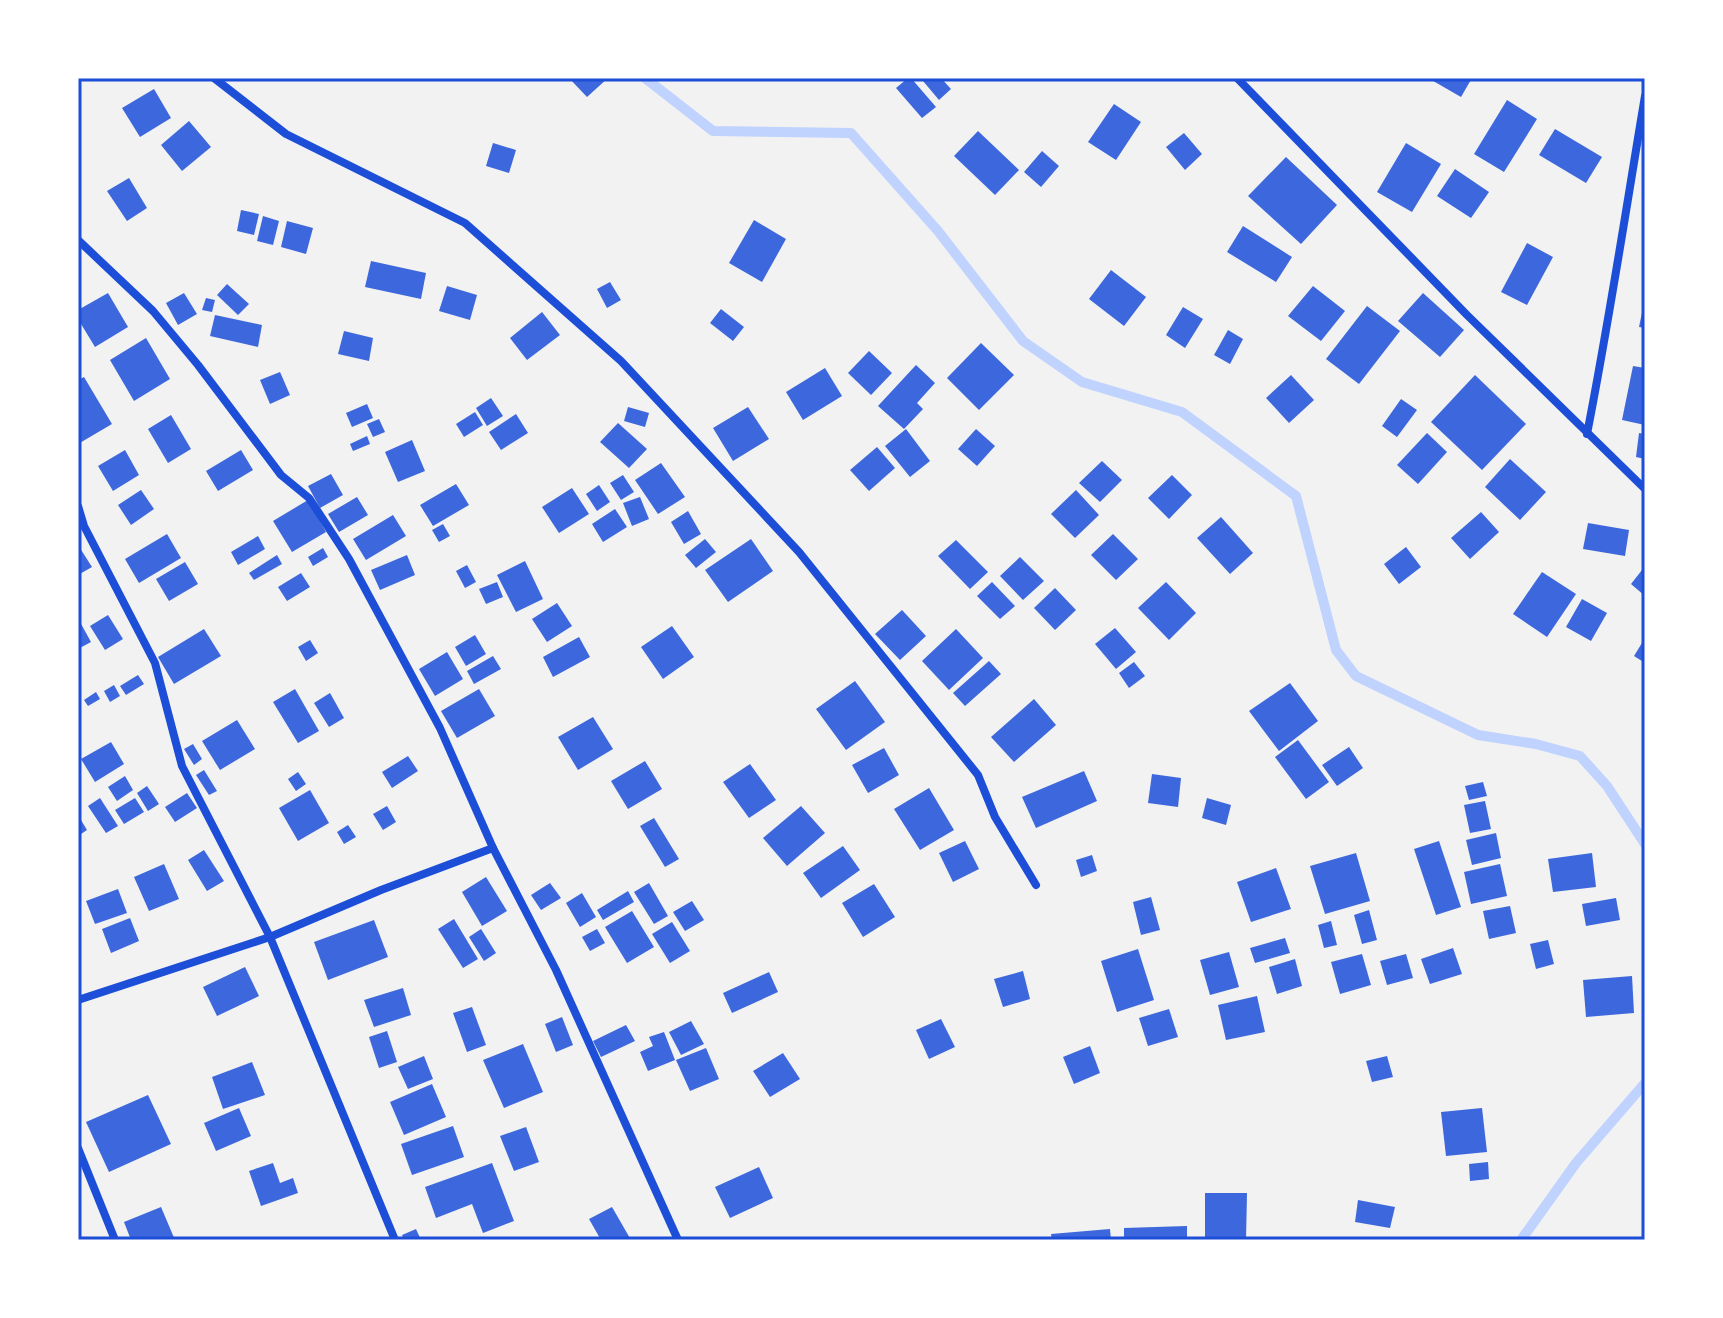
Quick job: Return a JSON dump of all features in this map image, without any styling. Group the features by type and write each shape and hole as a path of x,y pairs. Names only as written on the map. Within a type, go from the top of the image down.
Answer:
{"street":[{"path":"214,78 286,134 465,223 621,361 799,552 978,775 995,817 1036,885"},
{"path":"1237,78 1478,326 1645,489"},
{"path":"1587,434 1607,334 1645,96"},
{"path":"78,240 153,311 281,475 309,498 349,559 440,728 493,848 556,970 678,1240"},
{"path":"78,506 84,526 159,672 182,766 270,937 395,1240"},
{"path":"78,1000 270,937 381,890 493,848"},
{"path":"78,1148 115,1240"}],"building":[{"path":"569,78 608,78 587,97"},
{"path":"908,78 936,107 922,118 896,88"},
{"path":"941,78 951,89 939,100 923,81"},
{"path":"1428,78 1472,78 1461,97"},
{"path":"154,89 171,118 140,137 122,108"},
{"path":"1507,100 1537,119 1504,172 1474,154"},
{"path":"1114,104 1141,122 1116,160 1088,142"},
{"path":"189,121 211,147 182,171 161,145"},
{"path":"1555,129 1602,157 1586,183 1539,155"},
{"path":"978,131 1019,170 995,195 954,156"},
{"path":"1184,133 1202,154 1185,170 1166,147"},
{"path":"493,143 516,150 509,173 486,166"},
{"path":"1406,143 1441,164 1412,212 1377,192"},
{"path":"1042,151 1059,166 1041,187 1024,172"},
{"path":"1286,157 1337,205 1301,244 1248,196"},
{"path":"1455,169 1489,192 1471,218 1437,196"},
{"path":"129,178 147,208 127,221 107,191"},
{"path":"241,210 259,214 254,235 237,231"},
{"path":"263,216 279,221 273,245 257,241"},
{"path":"754,220 786,239 762,282 729,263"},
{"path":"287,221 313,228 306,254 281,247"},
{"path":"1243,226 1292,257 1276,282 1227,252"},
{"path":"1527,243 1553,257 1527,305 1501,292"},
{"path":"371,261 426,273 421,299 365,287"},
{"path":"1111,270 1146,297 1124,326 1089,299"},
{"path":"610,282 621,300 607,308 597,289"},
{"path":"227,284 249,304 238,315 217,295"},
{"path":"447,286 477,295 470,320 439,311"},
{"path":"1313,286 1345,311 1321,341 1288,316"},
{"path":"108,293 128,327 95,347 78,319 78,310"},
{"path":"184,293 197,314 178,325 166,303"},
{"path":"1423,293 1464,330 1440,357 1398,321"},
{"path":"206,298 215,300 212,312 202,310"},
{"path":"1645,303 1645,328 1639,327"},
{"path":"1367,306 1400,331 1359,384 1326,359"},
{"path":"1183,307 1203,319 1185,348 1166,335"},
{"path":"721,309 744,327 733,341 710,323"},
{"path":"542,312 560,335 527,360 510,338"},
{"path":"215,315 262,325 258,347 210,336"},
{"path":"1228,330 1243,339 1230,364 1214,355"},
{"path":"344,331 373,338 369,361 338,354"},
{"path":"146,338 170,379 134,401 110,360"},
{"path":"981,343 1014,375 979,410 947,378"},
{"path":"869,351 892,373 871,395 848,373"},
{"path":"916,365 935,383 917,403 923,409 904,429 878,406"},
{"path":"1633,366 1645,368 1645,425 1622,420"},
{"path":"825,368 842,396 803,420 786,392"},
{"path":"280,372 290,395 270,404 260,380"},
{"path":"1291,375 1314,400 1289,423 1266,398"},
{"path":"1475,375 1526,424 1482,470 1431,422"},
{"path":"84,377 112,424 78,444 78,380"},
{"path":"491,398 503,416 487,426 476,408"},
{"path":"1401,399 1417,410 1397,437 1382,426"},
{"path":"367,404 373,418 352,427 346,413"},
{"path":"628,407 649,413 645,427 624,421"},
{"path":"748,407 769,439 733,461 713,428"},
{"path":"475,412 483,425 464,437 456,424"},
{"path":"516,414 528,433 501,450 489,432"},
{"path":"171,415 191,449 168,463 148,429"},
{"path":"379,419 385,432 373,437 367,424"},
{"path":"618,423 647,449 629,468 600,442"},
{"path":"906,429 930,461 910,477 885,446"},
{"path":"976,429 995,446 977,466 958,449"},
{"path":"1427,433 1447,452 1418,484 1397,465"},
{"path":"1639,433 1645,434 1645,459 1636,457"},
{"path":"367,436 370,444 353,451 350,444"},
{"path":"412,440 425,471 398,482 385,452"},
{"path":"877,447 895,468 869,491 850,470"},
{"path":"125,450 139,475 113,491 98,466"},
{"path":"241,450 253,470 218,491 206,471"},
{"path":"1510,459 1546,492 1520,520 1485,487"},
{"path":"1102,461 1122,480 1100,502 1079,483"},
{"path":"661,463 685,497 658,514 635,480"},
{"path":"331,474 343,495 320,508 308,486"},
{"path":"623,475 634,492 621,500 610,483"},
{"path":"1172,475 1192,495 1169,519 1148,498"},
{"path":"456,484 469,505 433,526 420,505"},
{"path":"599,485 610,502 597,511 586,494"},
{"path":"572,488 589,514 559,533 542,507"},
{"path":"141,490 154,509 131,525 118,505"},
{"path":"1076,490 1099,515 1075,538 1051,514"},
{"path":"357,497 368,515 339,532 328,514"},
{"path":"640,497 649,519 632,526 623,503"},
{"path":"308,500 326,532 292,552 273,521"},
{"path":"615,509 627,527 603,542 592,524"},
{"path":"688,511 701,534 684,544 671,522"},
{"path":"1481,512 1499,532 1470,559 1451,538"},
{"path":"393,515 406,536 366,560 353,539"},
{"path":"1221,517 1253,553 1230,574 1197,538"},
{"path":"1588,523 1629,530 1625,556 1583,549"},
{"path":"443,524 450,536 439,542 432,530"},
{"path":"167,534 181,558 139,583 125,559"},
{"path":"1113,534 1138,559 1116,580 1091,555"},
{"path":"258,536 265,549 238,565 231,552"},
{"path":"705,539 716,552 696,568 685,555"},
{"path":"751,539 773,571 728,602 705,570"},
{"path":"956,540 988,572 970,589 938,556"},
{"path":"78,545 92,567 78,575"},
{"path":"1406,547 1421,567 1399,584 1384,564"},
{"path":"323,548 328,557 313,566 308,557"},
{"path":"277,555 282,564 254,580 249,573"},
{"path":"407,555 415,575 380,590 371,570"},
{"path":"1020,557 1044,581 1023,600 1000,576"},
{"path":"525,561 543,599 516,612 497,575"},
{"path":"185,562 198,584 169,601 156,579"},
{"path":"467,565 476,582 465,588 456,571"},
{"path":"1642,570 1645,572 1645,596 1631,584"},
{"path":"1542,572 1576,594 1547,637 1513,614"},
{"path":"301,573 310,587 287,601 278,587"},
{"path":"497,582 503,597 486,604 479,589"},
{"path":"992,582 1015,606 1000,619 977,596"},
{"path":"1166,582 1196,613 1169,640 1138,608"},
{"path":"1055,588 1076,610 1055,630 1034,608"},
{"path":"1582,599 1607,613 1591,641 1566,627"},
{"path":"557,603 572,626 547,642 532,619"},
{"path":"902,610 926,636 900,660 875,634"},
{"path":"108,615 123,639 105,650 90,626"},
{"path":"80,622 91,642 78,649 78,624"},
{"path":"672,626 694,657 663,679 641,647"},
{"path":"1115,628 1136,652 1116,669 1095,644"},
{"path":"204,629 221,656 174,684 158,657"},
{"path":"956,629 983,658 949,690 922,661"},
{"path":"475,635 486,654 466,666 455,647"},
{"path":"579,637 590,657 553,677 543,657"},
{"path":"1645,638 1645,663 1634,656"},
{"path":"310,640 318,653 306,661 298,647"},
{"path":"447,652 463,679 435,696 419,669"},
{"path":"493,656 501,669 474,684 467,671"},
{"path":"989,661 1001,674 965,706 953,693"},
{"path":"1134,662 1145,676 1129,688 1119,673"},
{"path":"138,675 144,684 126,695 120,686"},
{"path":"855,681 885,722 846,750 816,709"},
{"path":"1290,683 1318,721 1279,751 1249,711"},
{"path":"114,685 120,696 110,702 104,691"},
{"path":"295,689 319,731 298,743 273,702"},
{"path":"479,689 495,716 457,738 441,711"},
{"path":"96,692 100,699 88,706 84,700"},
{"path":"330,693 344,718 329,727 314,703"},
{"path":"1034,699 1056,725 1014,762 991,737"},
{"path":"593,717 613,749 578,770 558,737"},
{"path":"237,720 255,749 220,770 202,741"},
{"path":"1298,740 1329,782 1306,799 1275,757"},
{"path":"111,742 124,764 95,782 81,759"},
{"path":"193,744 202,759 194,765 184,749"},
{"path":"1349,747 1363,768 1337,786 1322,765"},
{"path":"884,748 899,775 868,793 852,765"},
{"path":"408,756 418,771 392,788 382,772"},
{"path":"645,761 662,789 628,809 611,781"},
{"path":"750,764 776,800 749,818 723,782"},
{"path":"204,770 217,791 209,795 196,775"},
{"path":"1084,771 1097,801 1036,828 1022,797"},
{"path":"298,772 306,784 296,791 288,779"},
{"path":"1152,774 1181,778 1178,807 1148,803"},
{"path":"125,776 133,790 117,801 108,787"},
{"path":"1483,782 1487,796 1469,800 1465,786"},
{"path":"147,786 159,804 148,811 137,793"},
{"path":"929,788 954,830 920,850 894,809"},
{"path":"310,790 329,823 298,841 279,808"},
{"path":"187,793 197,808 175,822 165,807"},
{"path":"100,798 118,826 106,833 88,806"},
{"path":"135,798 144,812 124,824 115,810"},
{"path":"1207,798 1231,805 1226,825 1202,818"},
{"path":"1485,801 1491,829 1470,833 1464,805"},
{"path":"387,806 396,822 383,830 373,814"},
{"path":"801,806 825,833 787,866 763,838"},
{"path":"78,815 87,830 78,836"},
{"path":"654,818 679,859 665,867 640,826"},
{"path":"348,825 356,837 344,844 337,832"},
{"path":"1496,833 1501,858 1472,865 1466,840"},
{"path":"965,841 979,869 953,882 939,853"},
{"path":"1439,841 1461,907 1436,915 1414,849"},
{"path":"843,846 860,870 821,898 803,873"},
{"path":"204,850 224,881 207,891 188,860"},
{"path":"1356,853 1370,901 1325,914 1310,866"},
{"path":"1592,853 1596,887 1553,892 1548,859"},
{"path":"1092,855 1097,871 1081,877 1076,860"},
{"path":"164,864 179,899 149,911 134,877"},
{"path":"1500,864 1507,896 1471,904 1464,872"},
{"path":"1276,868 1291,909 1251,922 1237,882"},
{"path":"486,877 507,911 482,926 462,892"},
{"path":"550,883 561,898 541,910 531,895"},
{"path":"649,883 668,916 654,924 634,892"},
{"path":"874,884 895,917 863,937 842,903"},
{"path":"118,889 127,913 95,924 86,901"},
{"path":"628,891 634,902 603,920 597,910"},
{"path":"582,893 596,917 580,927 566,903"},
{"path":"1151,897 1160,930 1141,935 1133,902"},
{"path":"1616,898 1620,920 1586,926 1582,904"},
{"path":"692,901 704,920 685,931 673,912"},
{"path":"1510,906 1516,933 1489,939 1483,911"},
{"path":"1369,910 1377,940 1362,944 1354,915"},
{"path":"632,911 654,947 627,963 605,927"},
{"path":"130,918 139,941 111,953 102,929"},
{"path":"454,919 478,959 463,968 438,929"},
{"path":"374,920 388,957 328,980 314,942"},
{"path":"1331,921 1337,945 1324,948 1318,925"},
{"path":"672,922 690,951 670,963 652,934"},
{"path":"481,929 496,953 484,961 469,937"},
{"path":"597,929 605,943 590,951 582,937"},
{"path":"1285,938 1290,953 1255,963 1250,948"},
{"path":"1548,940 1554,964 1536,969 1530,944"},
{"path":"1453,948 1462,974 1430,984 1421,959"},
{"path":"1138,949 1154,1000 1117,1012 1101,961"},
{"path":"1229,952 1239,987 1210,995 1200,960"},
{"path":"1362,954 1371,985 1340,994 1331,962"},
{"path":"1406,954 1413,978 1387,985 1380,961"},
{"path":"1295,959 1302,986 1277,994 1269,967"},
{"path":"245,967 259,996 217,1016 203,987"},
{"path":"1023,971 1030,999 1003,1007 994,979"},
{"path":"769,972 778,992 732,1013 723,993"},
{"path":"1632,976 1634,1013 1586,1017 1583,980"},
{"path":"403,988 411,1015 374,1027 364,1000"},
{"path":"1257,996 1265,1032 1226,1040 1218,1005"},
{"path":"472,1007 486,1045 467,1052 453,1013"},
{"path":"1169,1009 1178,1037 1148,1046 1139,1018"},
{"path":"562,1017 573,1045 556,1052 545,1024"},
{"path":"941,1019 955,1047 929,1059 916,1030"},
{"path":"691,1021 704,1044 681,1055 669,1032"},
{"path":"626,1025 635,1041 601,1057 593,1041"},
{"path":"387,1031 397,1062 379,1068 369,1037"},
{"path":"664,1032 675,1060 648,1071 640,1052 653,1046 649,1037"},
{"path":"523,1044 543,1092 504,1108 483,1060"},
{"path":"1090,1046 1100,1073 1074,1084 1063,1057"},
{"path":"706,1048 719,1079 690,1091 676,1060"},
{"path":"783,1053 800,1079 770,1097 753,1071"},
{"path":"424,1056 433,1079 408,1089 398,1067"},
{"path":"1387,1056 1393,1077 1372,1082 1366,1061"},
{"path":"252,1062 265,1095 223,1109 212,1077"},
{"path":"432,1084 446,1117 404,1135 390,1102"},
{"path":"148,1095 171,1144 109,1172 86,1122"},
{"path":"239,1108 251,1136 216,1151 204,1123"},
{"path":"1482,1108 1487,1152 1446,1156 1441,1112"},
{"path":"453,1126 464,1157 412,1175 401,1144"},
{"path":"526,1127 539,1162 514,1171 500,1136"},
{"path":"1488,1162 1489,1179 1470,1181 1469,1164"},
{"path":"273,1163 280,1183 293,1178 298,1193 261,1206 249,1171"},
{"path":"492,1163 514,1221 483,1233 472,1204 436,1218 425,1187"},
{"path":"759,1167 773,1198 730,1218 715,1187"},
{"path":"1205,1193 1247,1193 1246,1240 1205,1240"},
{"path":"1358,1200 1395,1207 1390,1228 1355,1222"},
{"path":"161,1207 175,1240 131,1240 124,1222"},
{"path":"612,1207 631,1240 601,1240 589,1219"},
{"path":"1187,1226 1187,1240 1124,1240 1124,1228"},
{"path":"416,1229 421,1240 404,1240 402,1235"},
{"path":"1110,1229 1111,1240 1052,1240 1051,1234"}],"waterway":[{"path":"645,78 713,131 851,133 938,231 1023,341 1082,382 1182,412 1296,496 1336,650 1356,676 1478,735 1536,744 1580,756 1607,786 1645,844"},
{"path":"1521,1240 1576,1163 1645,1083"}]}
